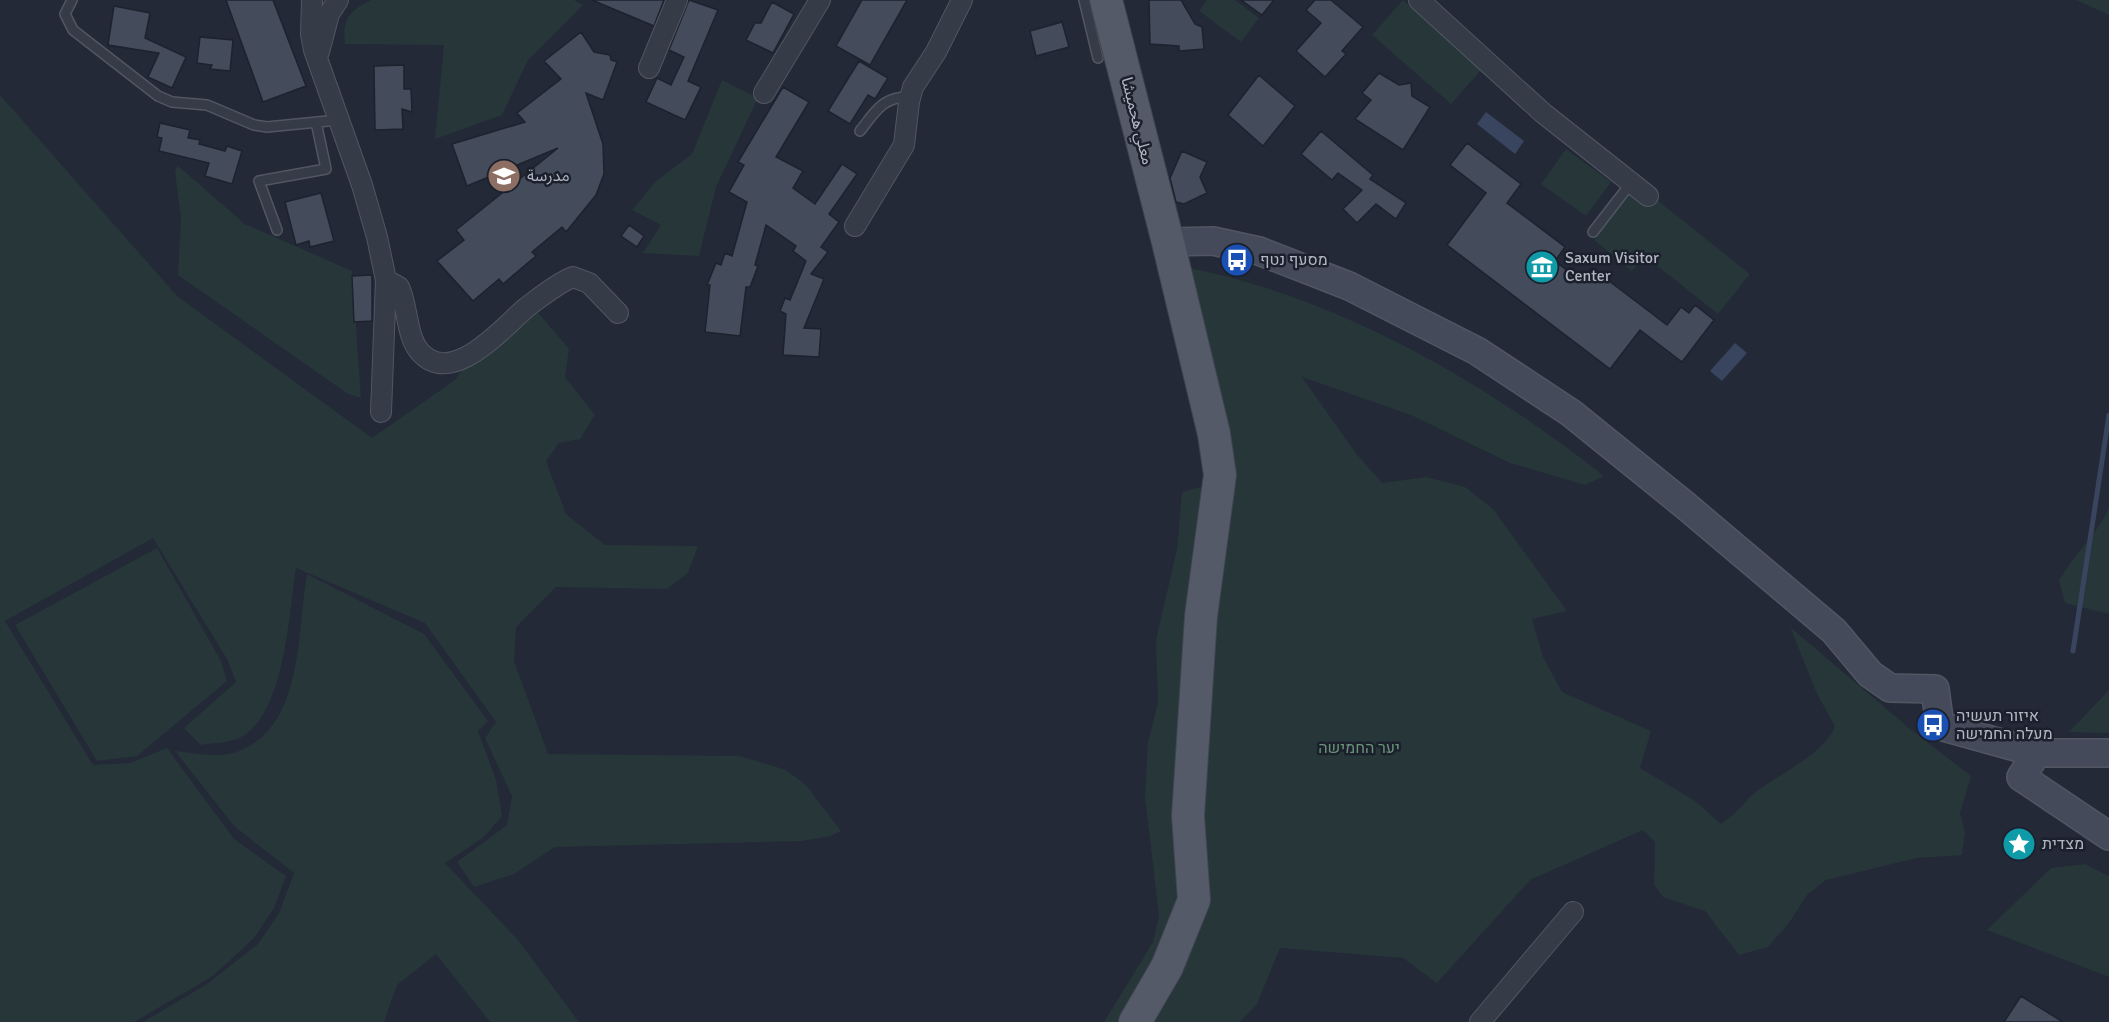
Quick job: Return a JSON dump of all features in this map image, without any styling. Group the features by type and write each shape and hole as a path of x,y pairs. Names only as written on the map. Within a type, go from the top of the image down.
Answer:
{"main road":[{"name":"معلي هحميشا","path":"1106,0 1168,242 1214,434 1220,475 1201,616 1188,816 1194,900 1167,967 1135,1022"},
{"path":"1168,242 1213,241 1259,251 1349,286 1478,351 1571,413 1686,506 1834,631 1870,674 1890,688 1935,689 1940,726 2037,753 2109,753"},
{"path":"2037,753 2021,777 2109,836"}],"street":[{"path":"312,0 311,34 365,195 386,280 381,412"},
{"path":"321,69 319,52 322,37 329,14 338,0"},
{"path":"649,68 677,0"},
{"path":"764,93 820,0"},
{"path":"855,226 904,145 910,97 962,0"},
{"path":"1419,0 1543,113 1648,196"},
{"path":"386,280 399,287 414,343 421,353 439,363 450,363 483,347 551,289 573,277 589,283 618,314"},
{"path":"1480,1022 1573,912"}],"lane":[{"path":"72,0 65,14 73,30 158,96 172,102 207,105 254,125 277,127 338,120"},
{"path":"1084,0 1098,58"},
{"path":"860,131 883,102 899,97 910,97"},
{"path":"277,230 259,181 326,169 316,122"},
{"path":"1593,232 1631,183"}],"green space":[{"path":"371,0 574,0 583,5 528,60 502,115 435,139 444,45 345,44 346,22 352,12"},
{"path":"1207,0 1235,0 1259,18 1241,42 1199,11"},
{"path":"1403,0 1482,69 1451,104 1372,35"},
{"path":"2076,0 2109,0 2109,15"},
{"path":"722,80 758,98 716,187 699,256 643,253 661,225 632,210 656,181 692,154"},
{"path":"0,95 177,296 372,438 455,380 480,344 529,302 569,349 565,377 595,415 580,439 559,443 546,461 566,514 605,545 698,546 688,573 667,589 556,587 516,627 514,661 548,754 740,756 786,770 806,785 841,831 831,836 802,841 555,847 514,874 474,887 457,862 507,825 512,796 485,738 496,722 425,623 296,568 282,663 275,688 265,710 253,728 237,739 201,745 184,728 236,682 227,659 153,538 5,621 93,765 130,763 167,748 234,839 286,876 274,908 254,938 213,976 134,1022 0,1022"},
{"path":"1566,149 1611,182 1586,216 1541,184"},
{"path":"178,166 245,224 352,271 361,398 348,394 178,275 181,219 175,171"},
{"path":"1631,193 1650,208 1657,200 1750,274 1718,314 1645,256 1632,271 1594,240"},
{"name":"יער החמישה","path":"1185,267 1242,281 1298,299 1353,321 1406,347 1509,407 1604,476 1585,485 1510,463 1411,415 1302,377 1355,452 1382,483 1427,477 1465,487 1493,509 1567,611 1532,619 1543,657 1562,692 1651,731 1640,768 1695,801 1721,824 1752,795 1821,746 1835,726 1817,694 1790,627 1909,728 1971,776 1960,813 1965,832 1962,855 1917,858 1826,880 1807,895 1789,923 1768,947 1739,955 1705,911 1663,897 1654,885 1655,842 1643,830 1530,880 1437,983 1403,958 1280,948 1257,1004 1240,1022 1104,1022 1153,942 1159,916 1145,797 1148,742 1158,703 1156,640 1177,549 1182,492 1222,481"},
{"path":"2109,507 2109,614 2065,603 2059,581 2098,527"},
{"path":"157,548 221,661 227,681 137,756 97,761 15,625"},
{"path":"307,574 424,634 488,721 478,731 496,780 502,816 484,837 445,863 518,940 579,1022 490,1022 436,954 397,985 384,1022 143,1022 207,984 258,944 279,913 293,876 294,873 234,826 175,751 224,755 239,751 260,739 276,721 294,674"},
{"path":"2109,690 2109,733 2069,732"},
{"path":"2085,864 2109,876 2109,977 1987,930 2051,868"}],"water":[{"path":"1486,112 1524,141 1515,154 1477,124"},
{"path":"1735,343 1747,353 1722,381 1710,371"}],"building":[{"path":"226,0 273,0 306,86 263,102"},
{"path":"592,0 664,0 654,26"},
{"path":"689,0 718,10 688,81 701,87 685,120 646,102 657,78 671,85 684,57 669,50"},
{"path":"862,0 907,0 870,65 836,46"},
{"path":"1149,0 1181,0 1195,24 1202,27 1204,49 1179,51 1179,46 1150,44"},
{"path":"1241,0 1274,0 1262,15"},
{"path":"1315,0 1331,0 1363,27 1342,51 1346,54 1325,77 1296,51 1321,23 1306,10"},
{"path":"772,2 794,14 773,53 746,40 755,23 761,23"},
{"path":"114,6 150,13 145,38 186,57 172,88 148,77 159,53 108,45"},
{"path":"1062,22 1069,47 1036,56 1030,31"},
{"path":"581,32 594,52 610,55 611,60 617,62 603,100 586,93 603,144 604,174 596,195 566,232 562,227 532,252 536,256 503,284 499,279 473,301 437,261 464,240 456,230 558,148 467,186 452,144 525,122 517,113 561,79 544,61"},
{"path":"200,37 233,40 230,71 210,69 212,65 197,63"},
{"path":"859,61 888,78 875,99 868,95 850,124 828,111"},
{"path":"404,65 404,89 411,89 412,112 402,109 403,129 375,130 374,66"},
{"path":"1379,73 1399,85 1411,83 1412,96 1430,107 1403,150 1355,119 1371,100 1362,93"},
{"path":"1259,75 1295,106 1263,146 1228,115"},
{"path":"783,87 809,102 776,157 803,171 793,188 815,204 842,164 857,174 829,214 839,222 821,247 828,252 811,274 824,279 804,328 821,329 819,357 783,355 786,314 780,311 785,298 790,300 806,261 793,251 796,246 766,225 755,265 758,266 750,287 746,287 740,336 705,332 710,285 707,285 716,263 721,265 725,253 732,256 747,202 729,192 744,165 738,162"},
{"path":"160,123 190,130 188,138 200,140 199,144 225,151 227,146 242,151 232,184 205,176 209,163 159,151 162,138 157,137"},
{"path":"1321,131 1373,175 1370,179 1406,203 1396,219 1376,204 1357,223 1343,209 1362,190 1338,173 1332,180 1301,154"},
{"path":"1467,143 1521,184 1507,203 1565,247 1555,261 1582,282 1592,268 1667,325 1681,307 1689,313 1695,305 1714,320 1682,362 1640,330 1610,369 1447,245 1486,193 1450,165"},
{"path":"1182,151 1207,162 1200,177 1207,193 1184,204 1176,202 1170,178"},
{"path":"321,193 334,241 310,247 309,241 296,245 285,202"},
{"path":"629,225 644,236 637,247 621,236"},
{"path":"372,275 372,321 354,322 352,276"},
{"path":"2021,996 2063,1022 2004,1022"}],"waterway":[{"path":"2073,651 2109,415"}],"place":[{"name":"مدرسة","path":"504,176"},
{"name":"מסעף נטף","path":"1237,260"},
{"name":"Saxum Visitor Center","path":"1542,267"},
{"name":"איזור תעשיה מעלה החמישה","path":"1933,725"},
{"name":"מצדית","path":"2019,844"}]}
